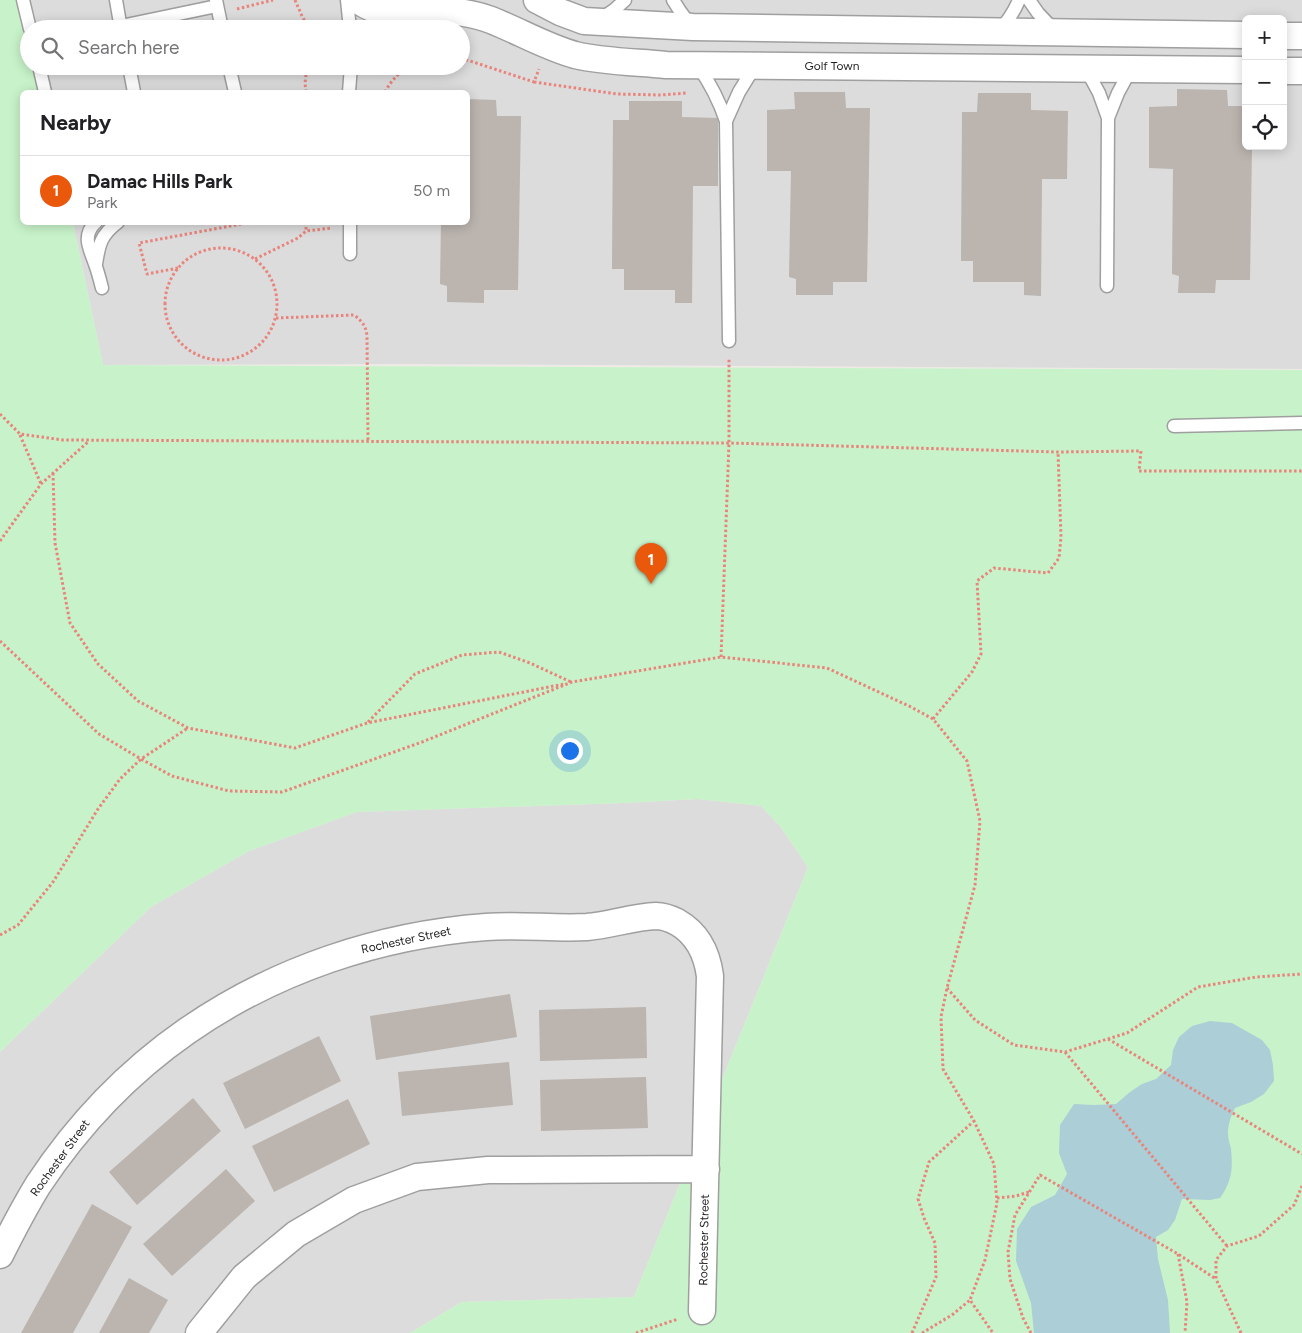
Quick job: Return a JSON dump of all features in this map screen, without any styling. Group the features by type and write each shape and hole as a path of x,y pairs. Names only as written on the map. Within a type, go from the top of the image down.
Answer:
{"street":[{"path":"359,0 395,18 434,4"},
{"path":"537,0 560,12 584,21 693,28 1242,35"},
{"name":"Golf Town","path":"434,4 490,20 548,45 575,54 600,59 666,65 1242,70"},
{"path":"1287,36 1302,36"},
{"path":"1287,71 1302,71"},
{"name":"Rochester Street","path":"0,1255 38,1185 63,1150 121,1086 153,1057 187,1031 223,1008 260,988 333,958 370,946 408,937 488,927 587,927 659,916 684,926 695,936 706,954 710,976 702,1311"},
{"path":"199,1333 244,1277 296,1234 354,1200 417,1177 488,1170 706,1169"}],"lane":[{"path":"23,0 28,20"},
{"path":"116,0 120,20"},
{"path":"347,0 349,20"},
{"path":"594,22 614,10 625,0"},
{"path":"673,0 693,28"},
{"path":"997,32 1014,12 1019,0"},
{"path":"1029,0 1058,33"},
{"path":"158,20 218,7 220,20"},
{"path":"697,65 714,91 726,121 730,341"},
{"path":"726,121 739,92 755,66"},
{"path":"1086,68 1099,93 1108,118 1107,286"},
{"path":"1108,118 1118,93 1132,69"},
{"path":"40,75 44,90"},
{"path":"130,75 134,90"},
{"path":"231,75 235,90"},
{"path":"349,90 350,75"},
{"path":"349,90 355,75"},
{"path":"93,225 89,233 88,244 96,264 102,288"},
{"path":"96,264 103,238 115,225"},
{"path":"350,225 350,254"},
{"path":"1174,426 1302,423"}],"path":[{"path":"218,7 273,0"},
{"path":"295,0 304,20"},
{"path":"470,61 534,82 548,45"},
{"path":"306,75 306,90"},
{"path":"387,90 397,75"},
{"path":"178,268 147,274 139,243 236,225"},
{"path":"306,225 306,231"},
{"path":"255,259 298,238 306,231 344,225"},
{"path":"216,248 230,248 255,259 265,268 272,279 276,292 278,305 276,318 270,331 262,343 251,352 237,358 223,361 196,355 174,336 168,323 165,308 166,294 178,268 189,258 202,251 216,248"},
{"path":"276,318 354,315 361,320 365,326 367,336 368,441"},
{"path":"721,657 729,443 730,341"},
{"path":"0,414 20,434 40,484"},
{"path":"20,434 63,440 729,443 1058,452 1141,451 1139,471 1302,471"},
{"path":"0,541 40,484 90,440"},
{"path":"933,719 972,672 980,654 977,581 994,568 1048,573 1059,558 1061,537 1058,452"},
{"path":"53,473 55,543 70,623 98,664 138,700 188,728 295,748 367,724 572,682 721,657 827,668 933,719 967,761 980,821 975,885 946,988 941,1017 943,1069 974,1121 994,1164 997,1203 985,1260 970,1300 952,1315 922,1333"},
{"path":"0,642 99,734 172,776 228,791 282,792 422,742 572,682"},
{"path":"367,724 415,674 462,655 499,652 530,663 572,682"},
{"path":"0,935 18,925 53,882 98,808 120,779 141,759 188,728"},
{"path":"946,988 975,1020 1014,1045 1065,1052 1127,1033 1198,987 1256,977 1302,974"},
{"path":"1107,1039 1302,1154"},
{"path":"1065,1052 1228,1246"},
{"path":"912,1333 936,1277 935,1243 918,1198 929,1162 974,1121"},
{"path":"1031,1333 1023,1318 1010,1279 1008,1252 1015,1215 1040,1175 1178,1254 1216,1279"},
{"path":"1241,1333 1216,1279 1216,1260 1228,1246 1259,1236 1294,1205 1302,1186"},
{"path":"997,1198 1030,1192"},
{"path":"1178,1254 1187,1302 1185,1333"},
{"path":"970,1300 993,1333"},
{"path":"636,1333 702,1311"},
{"path":"928,1329 935,1333"}],"shaded area":[{"path":"26,0 1302,0 1302,369 400,364 103,365 73,225 470,225 470,90 46,90 42,75 470,75 470,20 30,20"},
{"path":"698,799 761,806 780,826 808,867 634,1297 462,1302 410,1333 0,1333 0,1052 151,907 249,851 357,812"}],"green space":[{"path":"0,0 26,0 28,20 20,20 20,75 42,75 46,90 20,90 20,225 73,225 103,365 1302,370 1302,1333 410,1333 462,1302 634,1297 808,867 780,826 761,806 698,799 357,812 249,851 151,907 0,1052"}],"water":[{"path":"1210,1021 1232,1023 1262,1040 1270,1050 1274,1081 1264,1094 1251,1102 1235,1108 1228,1130 1232,1156 1231,1175 1220,1198 1210,1200 1182,1199 1175,1220 1168,1230 1156,1237 1158,1259 1168,1300 1170,1333 1034,1333 1031,1303 1016,1261 1017,1229 1031,1207 1055,1195 1067,1174 1059,1153 1060,1125 1074,1104 1116,1104 1142,1084 1156,1079 1171,1065 1173,1050 1179,1037 1192,1026"}],"building":[{"path":"1177,89 1227,90 1228,106 1242,106 1242,150 1252,150 1250,280 1216,280 1215,293 1178,293 1179,276 1172,274 1173,169 1149,168 1149,107 1177,106"},
{"path":"794,92 845,92 846,108 870,108 867,282 833,282 833,295 796,295 796,279 789,277 791,171 767,171 767,110 795,109"},
{"path":"978,93 1031,93 1031,110 1068,111 1067,179 1042,179 1041,296 1024,295 1024,282 973,282 973,261 961,261 962,112 977,112"},
{"path":"470,99 496,100 497,116 521,116 518,290 484,290 484,303 447,302 447,286 440,284 441,225 470,225"},
{"path":"629,101 682,101 682,117 718,118 718,186 693,186 692,303 675,303 675,290 624,290 624,269 612,269 613,120 629,120"},
{"path":"510,994 517,1037 376,1060 370,1016"},
{"path":"646,1007 647,1058 540,1061 539,1010"},
{"path":"319,1036 341,1081 245,1129 223,1083"},
{"path":"509,1062 513,1105 402,1116 398,1072"},
{"path":"646,1077 648,1128 541,1131 540,1080"},
{"path":"193,1098 221,1131 137,1205 109,1172"},
{"path":"348,1099 370,1144 274,1192 252,1146"},
{"path":"226,1169 255,1201 172,1276 143,1244"},
{"path":"92,1204 132,1227 73,1333 21,1333"},
{"path":"129,1278 168,1300 149,1333 99,1333"}],"place":[{"name":"Damac Hills Park","path":"651,584"}]}
